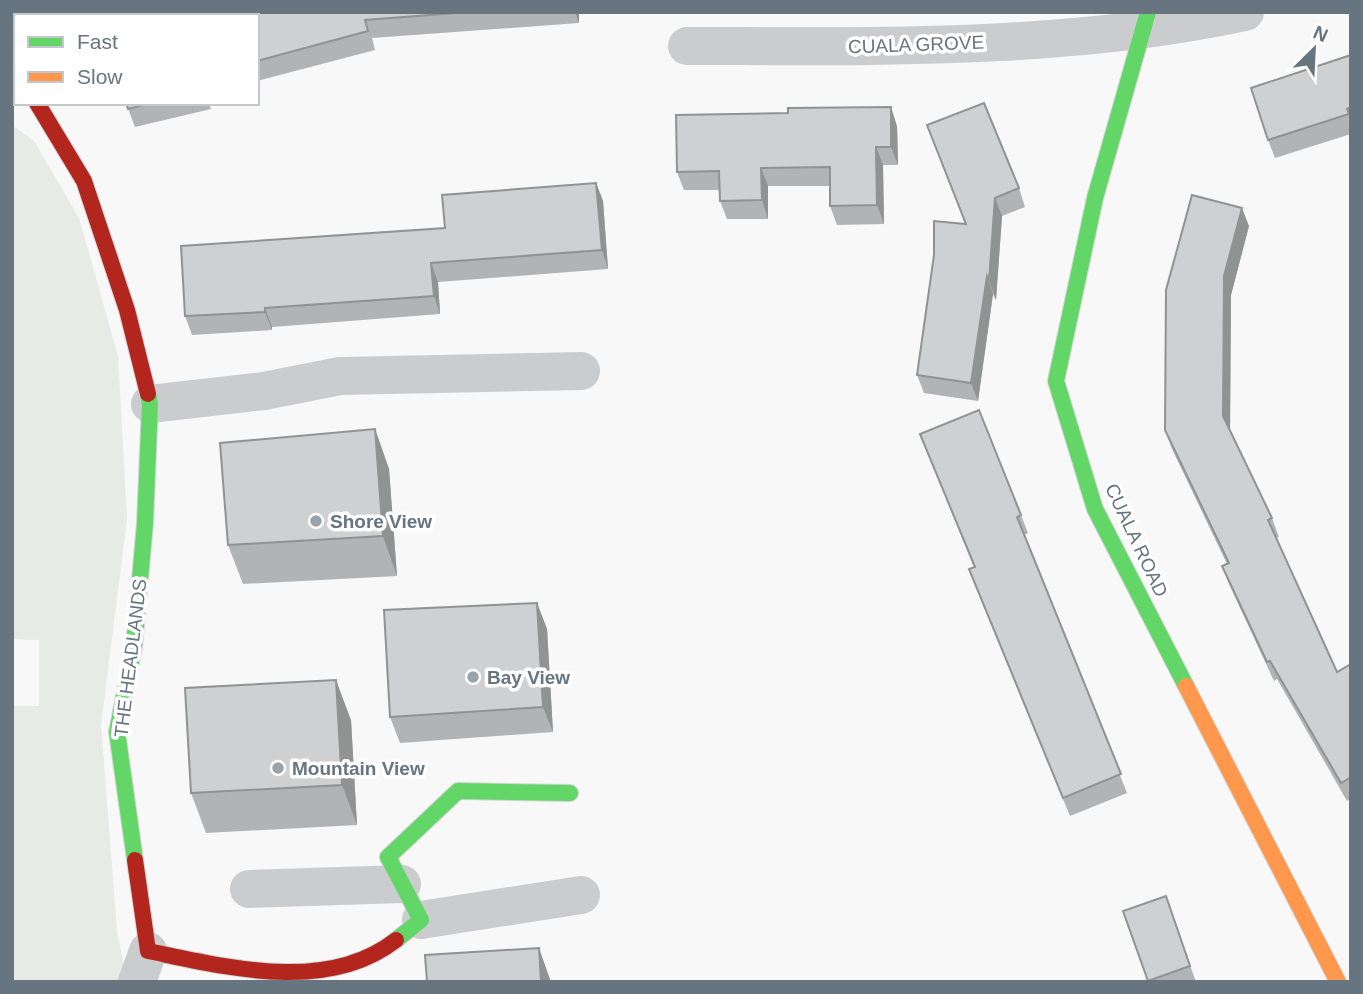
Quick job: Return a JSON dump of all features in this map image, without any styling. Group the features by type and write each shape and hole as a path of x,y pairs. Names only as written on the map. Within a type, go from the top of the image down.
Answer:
{"street":[{"name":"CUALA GROVE","path":"687,46 940,47 1146,20 1245,12"},
{"name":"CUALA ROAD","path":"1146,20 1095,198 1056,381 1095,509 1337,972"},
{"name":"THE HEADLANDS","path":"38,105 84,181 127,310 150,404 145,523 134,647 117,732 143,966 211,964 313,973 366,960 421,920 581,895"},
{"path":"150,404 264,391 340,376 581,371"},
{"path":"421,920 388,857 458,791 570,793"},
{"path":"249,889 355,888 402,884"}],"shaded area":[{"path":"12,125 34,141 79,218 118,356 127,519 101,725 117,931 124,966 119,982 12,982 12,706 39,706 39,640 12,639"}],"building":[{"path":"469,12 365,20 368,31 259,60 259,14 198,14"},
{"path":"1351,55 1351,107 1347,109 1349,114 1268,140 1251,88"},
{"path":"984,103 1019,188 995,198 989,281 987,276 971,383 917,375 934,255 934,221 966,224 927,125"},
{"path":"127,105 143,105 128,109"},
{"path":"891,107 891,147 876,147 877,205 830,206 830,167 761,168 762,200 720,201 719,171 677,172 676,115 788,113 788,108"},
{"path":"596,183 602,250 431,263 434,296 265,308 265,312 185,316 181,246 445,228 442,195"},
{"path":"1192,195 1242,208 1224,276 1223,416 1272,518 1268,520 1337,672 1351,664 1351,777 1341,783 1270,661 1267,662 1222,566 1229,563 1165,430 1166,290"},
{"path":"979,410 1021,515 1017,517 1121,774 1063,798 969,569 975,567 920,434"},
{"path":"375,429 383,536 228,545 220,443"},
{"name":"Bay View","path":"537,603 543,707 390,717 384,610"},
{"path":"336,680 342,785 191,793 185,688"},
{"path":"1166,896 1190,966 1148,981 1123,911"},
{"path":"539,948 541,982 427,982 425,955"}],"traffic: fast":[{"path":"1148,12 1095,198 1056,381 1095,509 1186,686"},
{"path":"135,860 117,732 134,647 145,523 150,404 148,394"},
{"path":"396,940 421,920 388,857 458,791 570,793"}],"traffic: slow":[{"path":"1186,686 1338,982"}],"traffic: jam":[{"path":"38,105 84,181 127,310 148,394"},
{"path":"135,860 148,951 243,969 308,971 339,967 369,957 396,940"}],"place":[{"name":"Shore View","path":"316,521"},
{"name":"Bay View","path":"473,677"},
{"name":"Mountain View","path":"278,768"}]}
